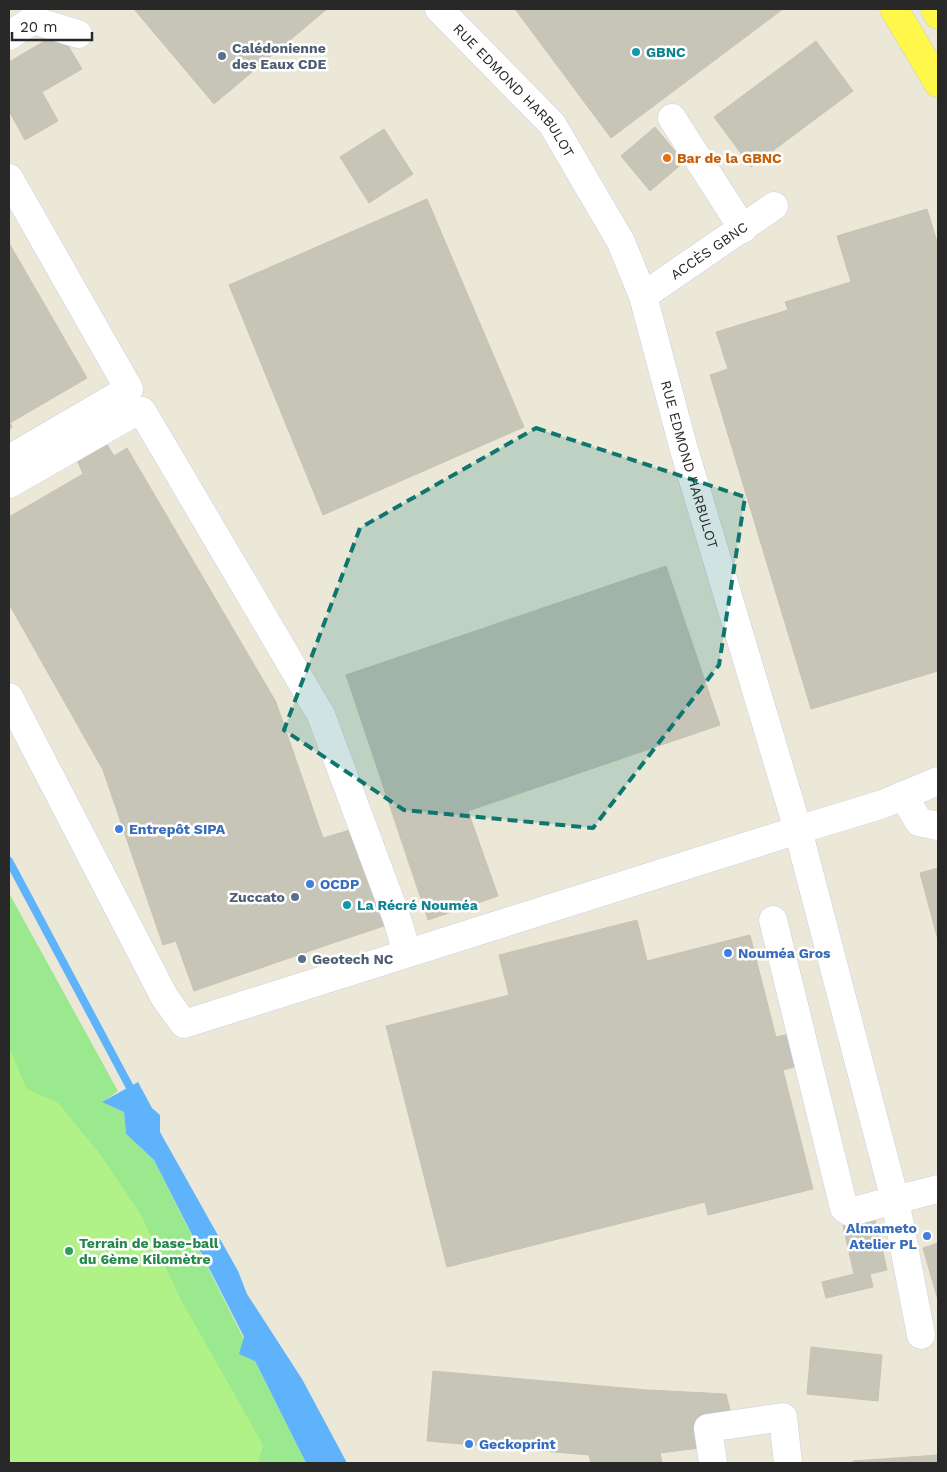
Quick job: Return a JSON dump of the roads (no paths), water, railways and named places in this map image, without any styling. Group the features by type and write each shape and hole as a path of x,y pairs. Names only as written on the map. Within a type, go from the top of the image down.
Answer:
{"main road":[{"path":"894,9 938,83"},
{"path":"935,9 938,15"}],"street":[{"name":"RUE EDMOND HARBULOT","path":"439,9 552,124 621,242 643,296 683,446 798,830 895,1200 921,1335"},
{"path":"9,36 33,20 78,34"},
{"path":"672,118 743,229"},
{"path":"9,178 129,389 9,458"},
{"name":"ACCÈS GBNC","path":"643,296 774,206"},
{"path":"9,484 128,416 142,411 322,715 397,919 407,953"},
{"path":"9,697 165,998 184,1024 798,830 903,795 938,781"},
{"path":"903,795 918,822 938,826"},
{"path":"773,920 844,1208 850,1212 938,1189"},
{"path":"713,1463 708,1428 783,1417 788,1463"}],"water":[{"path":"138,1082 152,1108 160,1115 160,1132 238,1271 247,1294 302,1379 347,1463 306,1463 255,1361 239,1354 244,1337 154,1160 126,1134 124,1112 102,1102"}],"waterway":[{"path":"9,861 133,1093"}],"place":[{"name":"GBNC","path":"636,52"},
{"name":"Calédonienne des Eaux CDE","path":"222,56"},
{"name":"Bar de la GBNC","path":"667,158"},
{"name":"Entrepôt SIPA","path":"119,829"},
{"name":"OCDP","path":"310,884"},
{"name":"Zuccato","path":"295,897"},
{"name":"La Récré Nouméa","path":"347,905"},
{"name":"Nouméa Gros","path":"728,953"},
{"name":"Geotech NC","path":"302,959"},
{"name":"Almameto Atelier PL","path":"927,1236"},
{"name":"Terrain de base-ball du 6ème Kilomètre","path":"69,1251"},
{"name":"Geckoprint","path":"469,1444"}]}
